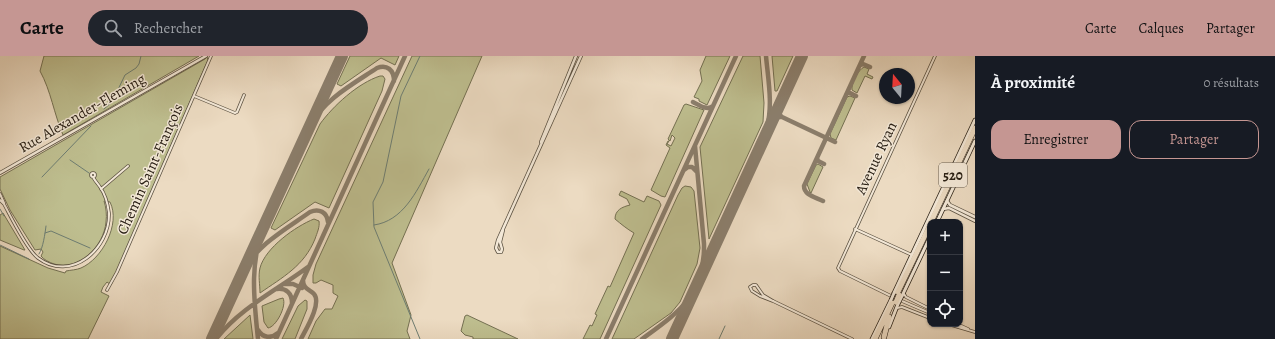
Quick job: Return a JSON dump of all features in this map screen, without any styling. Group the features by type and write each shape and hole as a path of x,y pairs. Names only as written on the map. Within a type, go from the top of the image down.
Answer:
{"highway":[{"name":"520","path":"932,219 975,128"},
{"name":"520","path":"932,219 975,134"},
{"path":"877,339 890,314 927,230"},
{"path":"899,294 927,236"},
{"path":"877,339 895,303"},
{"path":"883,338 890,314"}],"main road":[{"path":"932,219 975,120"},
{"path":"938,219 975,142"},
{"path":"899,294 912,255 927,228"},
{"path":"899,294 927,243"},
{"path":"883,338 895,303"},
{"path":"872,339 895,303"}],"street":[{"name":"Rue Alexander-Fleming","path":"196,61 202,56"},
{"name":"Rue Alexander-Fleming","path":"0,172 206,56"},
{"name":"Chemin Saint-François","path":"107,290 117,272 211,56"},
{"path":"537,152 547,124 576,56"},
{"path":"503,230 500,242 502,248 499,252 496,248 503,230 581,56"},
{"name":"Avenue Ryan","path":"891,296 838,269 935,56"},
{"path":"194,96 235,113 237,112 244,95"},
{"path":"101,189 128,166"},
{"path":"0,194 4,204 34,255 43,262 54,265 74,265 83,262 95,251 106,232 109,211 101,189 93,177"},
{"path":"0,200 4,204"},
{"path":"947,201 950,205 975,217"},
{"path":"943,209 948,208 975,221"},
{"path":"855,229 912,255"},
{"path":"773,301 752,291 750,288 751,286 754,284 757,285 763,295 773,301 852,339"},
{"path":"899,294 927,308"},
{"path":"902,301 927,312"},
{"path":"895,303 927,317"},
{"path":"963,326 975,332"},
{"path":"958,327 975,332"},
{"path":"963,327 975,332"}],"green space":[{"path":"44,56 199,56 63,135 47,86 40,71"},
{"path":"350,56 399,56 395,65 381,58 341,86 337,84"},
{"path":"412,56 482,56 392,263 411,315 407,331 410,339 308,339 316,321 325,309 332,309 338,296 333,293 333,285 321,280 313,283 313,275 316,264"},
{"path":"706,56 730,56 707,105 694,97 702,81 700,70"},
{"path":"743,56 760,56 764,103 763,122 709,239 700,147"},
{"path":"772,56 793,56 777,91 775,91"},
{"path":"207,57 208,60 111,285 107,282 103,287 101,292 109,296 88,339 0,339 0,246 48,268 65,273 66,271 75,270 81,268 96,257 108,240 113,220 113,211 110,202 104,201 106,222 104,231 101,240 89,255 72,264 54,264 41,256 43,252 41,249 35,250 10,210 0,189 0,177"},
{"path":"864,67 869,69 867,74 873,77 872,79 865,76 857,93 852,90 852,87 857,74"},
{"path":"383,76 385,79 382,91 329,208 315,202 275,230 271,228 320,124 347,96 363,84"},
{"path":"850,96 855,98 836,140 831,138 830,134 847,97"},
{"path":"686,104 704,110 665,197 651,190 670,148 666,145 669,141 667,144 671,146 675,138 672,135 670,141 668,139 684,105"},
{"path":"818,164 823,167 811,193 807,184 816,165"},
{"path":"685,186 691,187 694,191 700,248 697,264 680,302 671,313 634,339 612,339 678,195"},
{"path":"621,191 644,202 647,196 659,201 661,205 600,339 583,339 590,325 592,326 597,315 595,314 608,286 610,287 634,233 615,219 616,213 620,209 630,205 627,199 619,195"},
{"path":"3,213 25,250 0,240 0,215"},
{"path":"314,219 319,221 319,228 305,257 285,276 260,293 260,268 268,253 290,232"},
{"path":"283,298 284,302 280,316 271,327 268,328 264,322 262,306"},
{"path":"305,300 307,301 307,309 295,339 282,339 298,306"},
{"path":"250,315 253,339 224,339"},
{"path":"467,315 518,339 473,339 473,337 465,335 461,331 465,316"}],"waterway":[{"path":"104,109 112,102 125,75 136,68 139,64 141,56"},
{"path":"420,56 401,96 383,182 373,202 374,227 420,339"},
{"path":"42,177 91,126"},
{"path":"70,160 89,173"},
{"path":"374,225 393,218 401,212 414,196 429,169"},
{"path":"0,209 4,216"},
{"path":"39,254 43,245 46,226"},
{"path":"45,233 51,231 90,248"},
{"path":"0,245 29,259"},
{"path":"719,339 725,326"}],"taxiway":[{"path":"276,339 405,56"},
{"path":"606,339 736,56"},
{"path":"755,158 765,135 770,109 770,92 766,56"},
{"path":"823,201 808,194 804,189 804,186 864,56"},
{"path":"860,65 863,64 870,67"},
{"path":"310,126 323,108 339,93 377,68 387,67 393,74 394,81"},
{"path":"847,93 856,96"},
{"path":"693,102 706,108 713,106"},
{"path":"779,107 778,113 782,117"},
{"path":"772,121 776,117 782,117 835,142"},
{"path":"642,339 678,311 695,289 700,277 704,244 695,146"},
{"path":"817,158 818,161 824,164"},
{"path":"684,170 688,167 692,167 697,172"},
{"path":"243,271 249,261 264,245 310,212 316,210 324,213 328,222"},
{"path":"258,339 254,281 257,253 265,224"},
{"path":"216,339 247,309 308,267"},
{"path":"301,339 315,310 316,303 314,294 305,287 303,280"},
{"path":"284,284 293,284 302,288"},
{"path":"277,289 286,290 291,296 292,303"},
{"path":"258,330 262,335 267,337 278,333"}],"runway":[{"path":"212,339 342,56"},
{"path":"672,339 802,56"}]}
